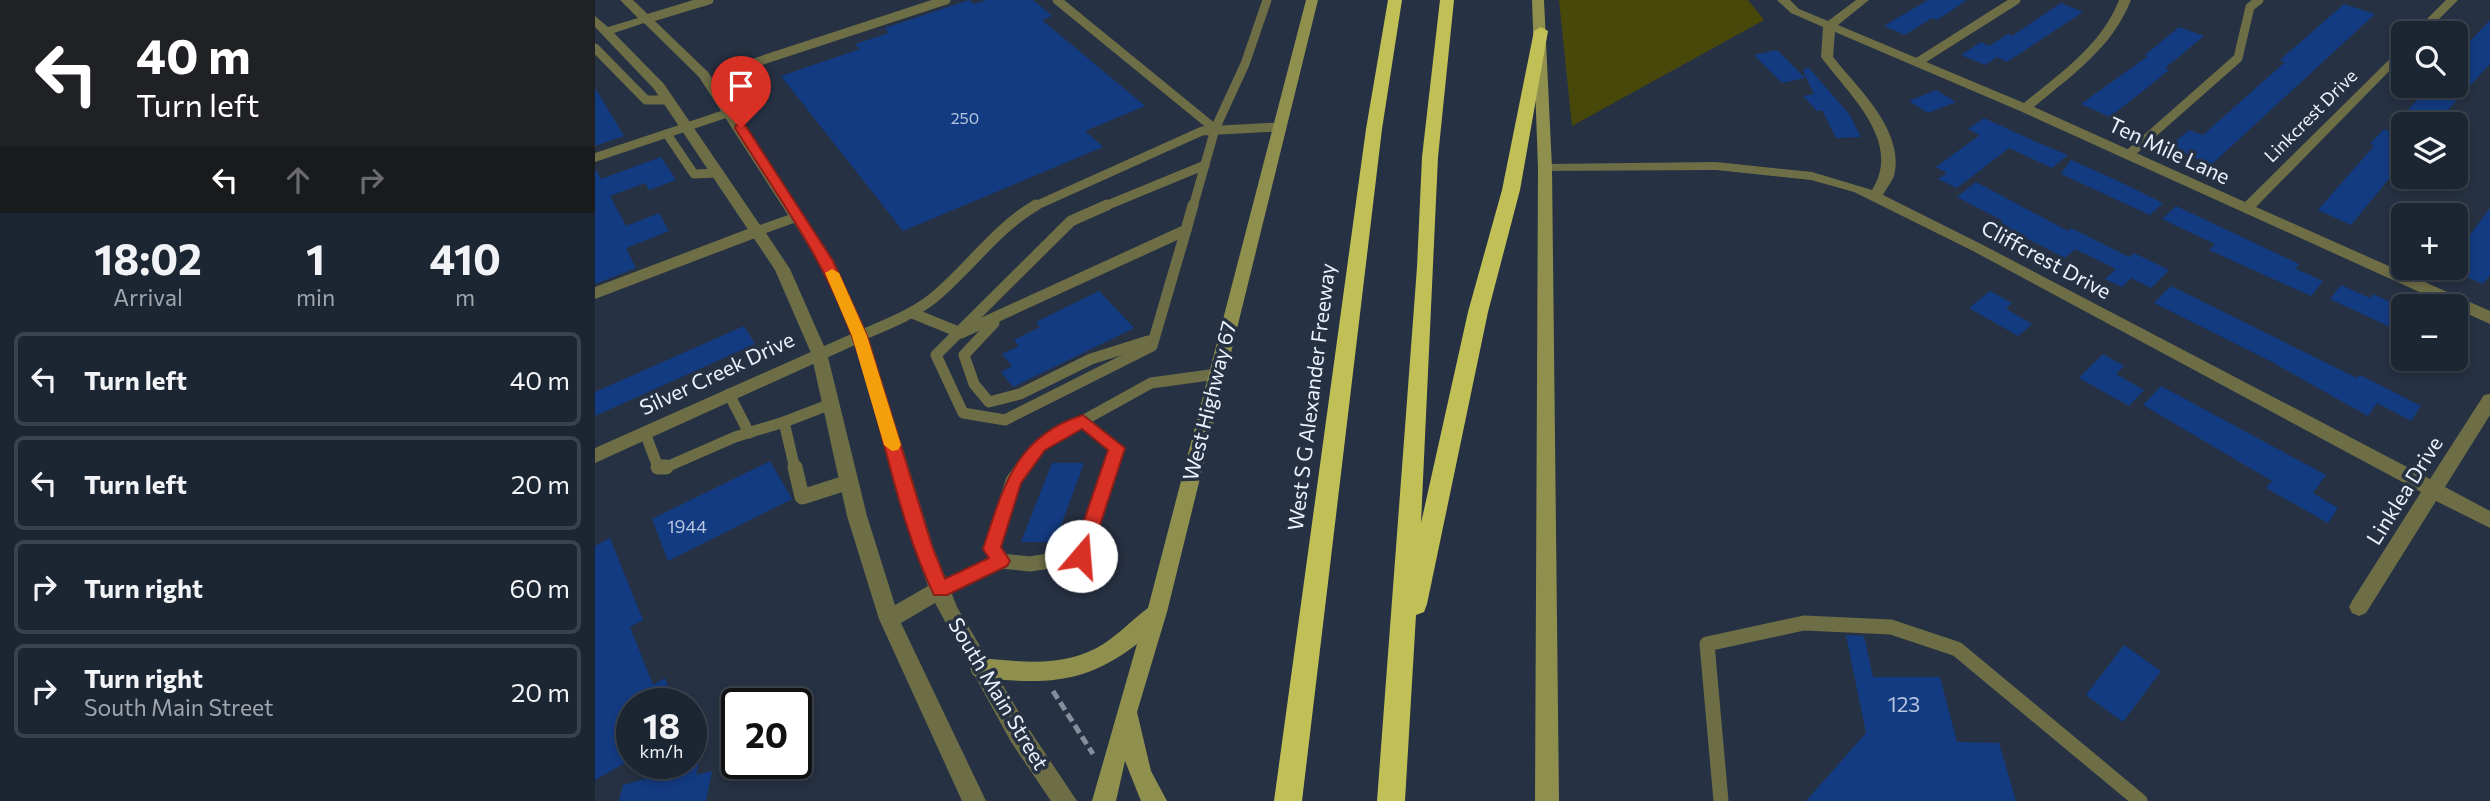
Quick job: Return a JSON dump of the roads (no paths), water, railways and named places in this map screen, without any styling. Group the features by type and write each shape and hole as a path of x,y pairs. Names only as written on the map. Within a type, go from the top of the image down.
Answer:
{"highway":[{"name":"West S G Alexander Freeway","path":"1288,801 1374,129 1395,0"},
{"path":"1391,801 1426,267 1430,158 1447,0"},
{"path":"1398,688 1442,470 1478,312 1511,190 1541,32"}],"main road":[{"name":"West Highway 67","path":"1104,801 1127,709 1157,612 1312,0"},
{"path":"1538,0 1545,168 1547,801"},
{"path":"981,668 1043,674 1072,670 1092,662 1125,642 1157,612"},
{"path":"1127,709 1134,753 1146,788 1155,801"}],"street":[{"name":"South Main Street","path":"627,0 703,75 730,112 826,261 860,336 923,546 940,590 1019,734 1065,801"},
{"name":"Ten Mile Lane","path":"1783,0 1795,11 2025,108 2490,318"},
{"path":"1863,0 1829,26 1827,57 1880,127 1888,146 1888,171 1875,196"},
{"path":"2025,108 2102,42 2117,23 2125,0"},
{"path":"2431,21 2452,0"},
{"path":"601,32 646,19"},
{"path":"595,20 601,32 659,87 782,269 819,353 849,482 889,619 974,801"},
{"name":"Linkcrest Drive","path":"2246,209 2391,62"},
{"path":"595,158 730,112"},
{"name":"Cliffcrest Drive","path":"1545,168 1716,166 1812,176 1875,196 2490,520"},
{"path":"758,232 797,217"},
{"name":"Silver Creek Drive","path":"595,456 860,336"},
{"name":"Linklea Drive","path":"2359,607 2490,400"},
{"path":"889,619 940,590"}],"lane":[{"path":"646,19 709,0"},
{"path":"757,62 946,0"},
{"path":"1057,0 1215,129"},
{"path":"1205,166 1172,176 1071,221 936,355 963,413 1005,420 1152,346 1205,166 1215,129 1245,64 1267,0"},
{"path":"1918,62 2016,0"},
{"path":"2128,155 2238,58 2250,7 2259,0"},
{"path":"595,48 646,100 668,100"},
{"path":"860,336 912,313 933,298 1016,217 1047,199 1202,131 1279,127"},
{"path":"667,134 694,174 718,173"},
{"path":"912,313 961,333 1185,230"},
{"path":"595,293 758,232"},
{"path":"1005,313 974,341 964,355 974,384 989,402 1020,394 1091,359 1154,339"},
{"path":"1001,561 992,549 1013,481 1039,445 1151,383 1217,374"},
{"path":"729,394 749,433"},
{"path":"645,433 658,467 664,468 749,433 831,404"},
{"path":"940,590 1001,561 1030,564 1081,556 1117,448 1083,421"},
{"path":"784,422 802,497 849,482"},
{"path":"1721,801 1707,645 1804,623 1891,627 1957,649 2140,801"}]}
